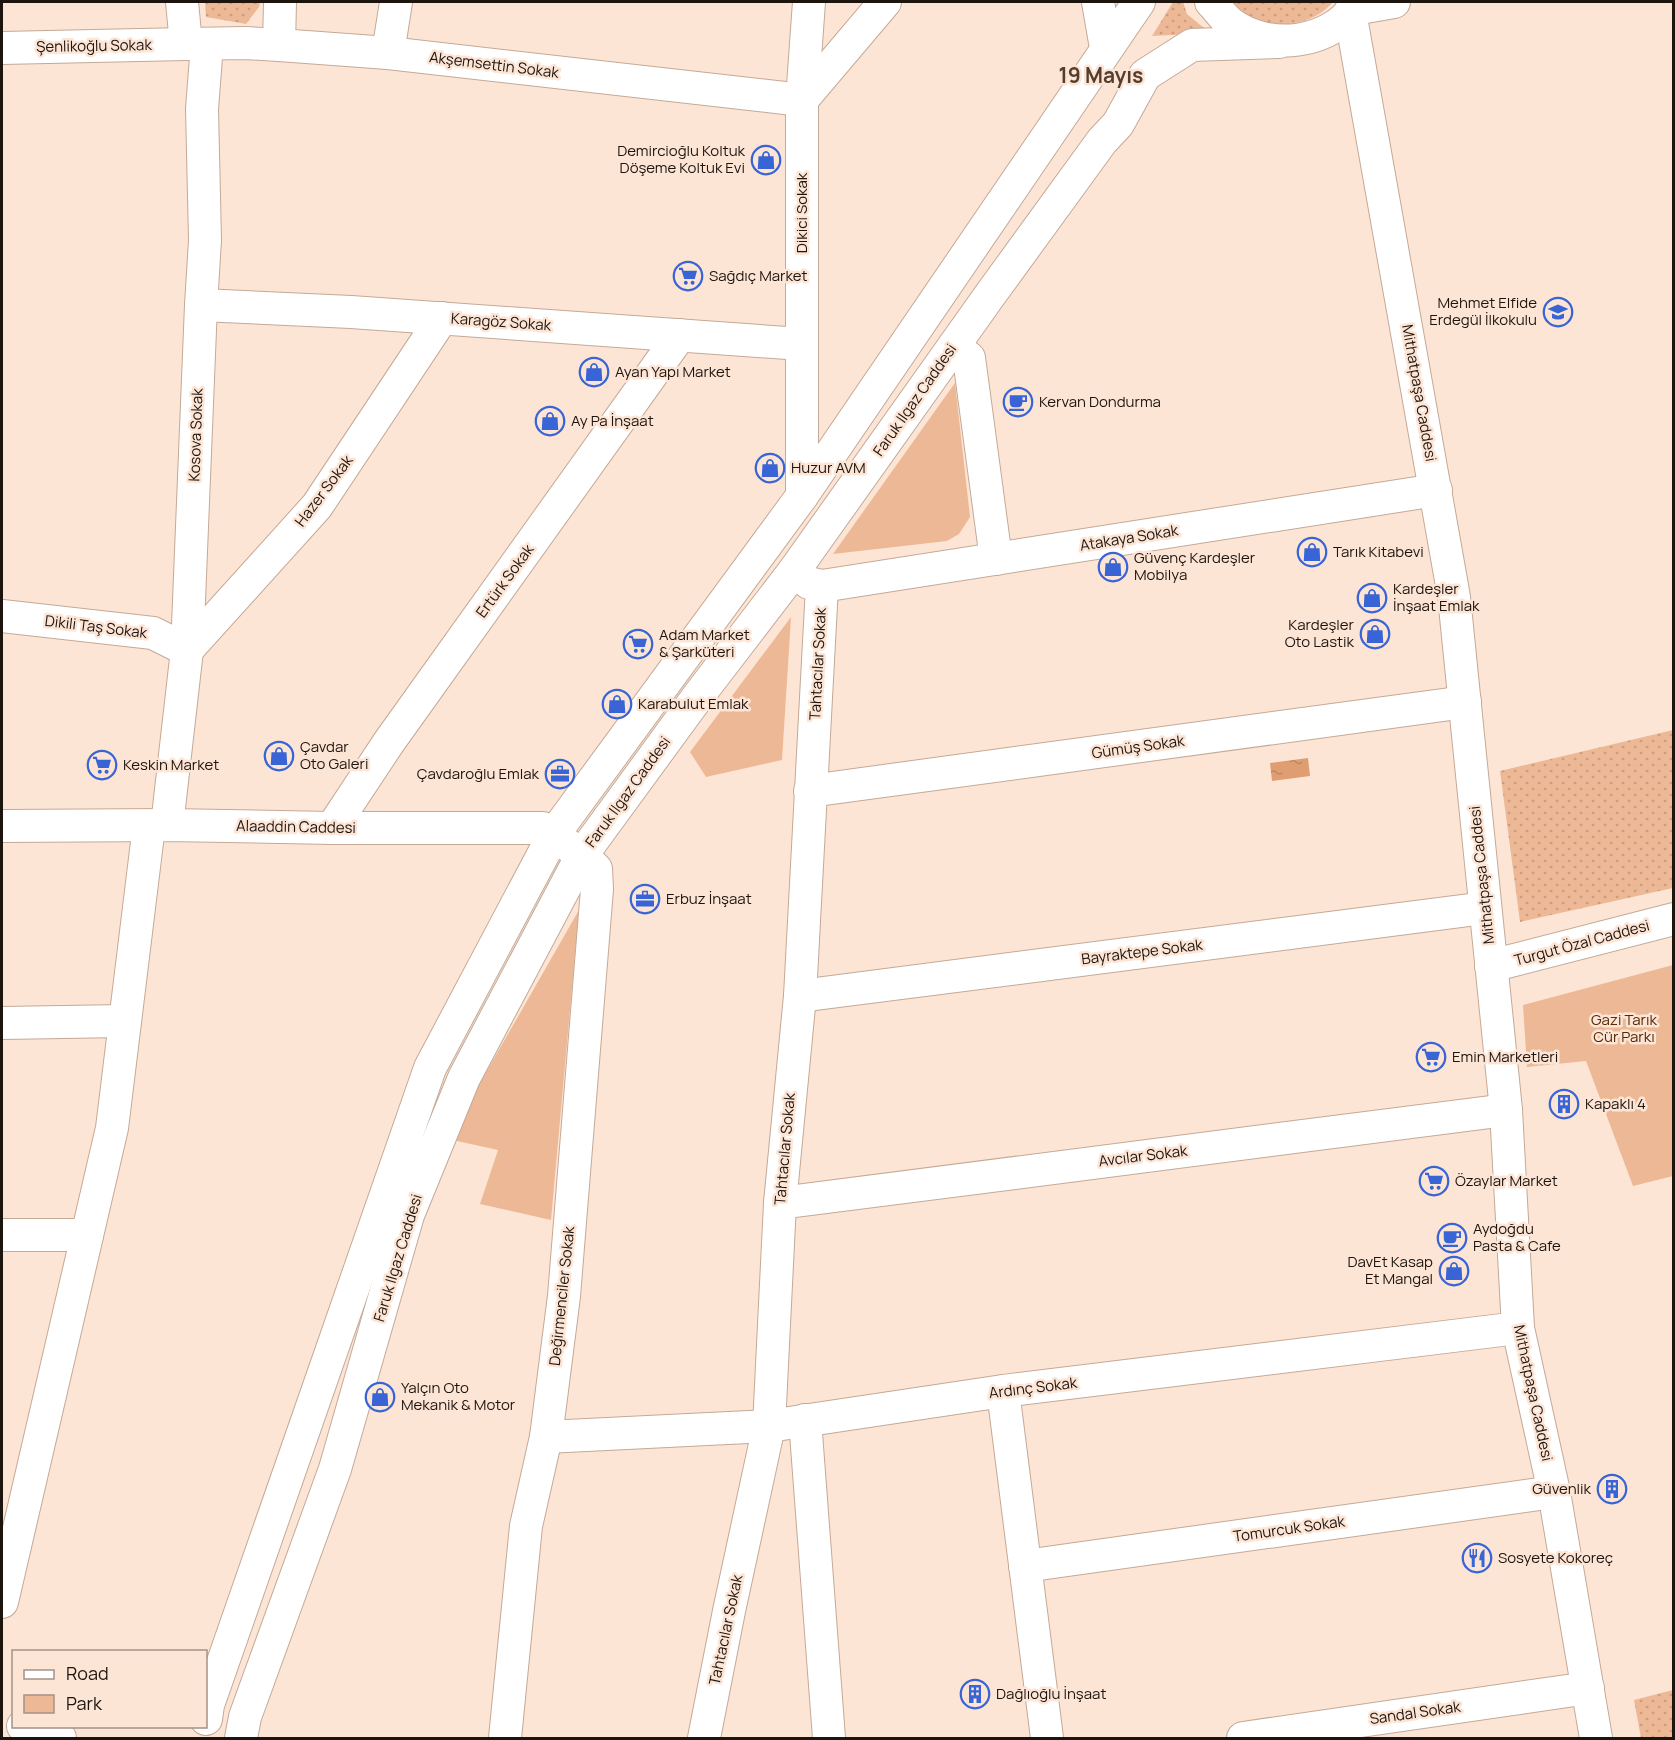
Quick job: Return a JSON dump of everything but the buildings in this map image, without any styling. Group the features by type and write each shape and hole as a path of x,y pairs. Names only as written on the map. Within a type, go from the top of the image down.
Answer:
{"street":[{"name":"Kosova Sokak","path":"2,1602 112,1128 125,1022 187,650 205,240 202,109 196,44 182,2"},
{"path":"279,45 280,2"},
{"path":"388,53 396,2"},
{"name":"Dikici Sokak","path":"802,496 802,100 809,2"},
{"path":"802,100 885,2"},
{"path":"1098,2 1106,48"},
{"name":"Faruk Ilgaz Caddesi","path":"207,1712 430,1068 554,834 802,496 1139,2"},
{"path":"1211,2 1230,22 1253,36 1279,42"},
{"path":"1354,8 1394,2"},
{"name":"Faruk Ilgaz Caddesi","path":"241,1738 245,1717 335,1469 408,1215 464,1078 582,855 794,571 1102,141 1118,124 1144,75 1192,45 1305,39 1330,29 1354,8"},
{"name":"Mithatpaşa Caddesi","path":"1354,8 1454,597 1506,1110 1518,1328 1554,1492 1596,1738"},
{"name":"Akşemsettin Sokak","path":"196,44 245,43 388,53 802,100"},
{"name":"Şenlikoğlu Sokak","path":"2,48 196,44"},
{"name":"Karagöz Sokak","path":"201,305 351,312 801,344"},
{"name":"Hazer Sokak","path":"187,650 317,506 442,318"},
{"name":"Ertürk Sokak","path":"332,828 390,742 680,335"},
{"path":"954,346 969,358 996,559"},
{"name":"Atakaya Sokak","path":"822,586 1436,490"},
{"name":"Tahtacılar Sokak","path":"704,1738 769,1426 780,1203 800,996 822,586 809,583 794,571"},
{"name":"Dikili Taş Sokak","path":"2,616 153,633 187,650"},
{"name":"Gümüş Sokak","path":"810,791 1465,702"},
{"name":"Alaaddin Caddesi","path":"2,826 543,828 582,855"},
{"name":"Değirmenciler Sokak","path":"505,1738 526,1526 546,1437 564,1296 597,889 596,869 582,855"},
{"name":"Bayraktepe Sokak","path":"800,996 1485,908"},
{"name":"Turgut Özal Caddesi","path":"1491,966 1674,919"},
{"path":"2,1023 125,1022"},
{"name":"Avcılar Sokak","path":"780,1203 1506,1110"},
{"path":"2,1234 87,1235"},
{"name":"Ardınç Sokak","path":"546,1437 769,1426 1003,1391 1518,1328"},
{"path":"1003,1391 1047,1738"},
{"path":"805,1420 829,1738"},
{"name":"Tomurcuk Sokak","path":"1025,1566 1554,1492"},
{"name":"Sandal Sokak","path":"1243,1738 1588,1688"},
{"path":"29,1728 60,1738"}],"green space":[{"path":"205,2 260,2 259,7 246,24 206,17"},
{"path":"1173,2 1183,2 1187,14 1210,33 1152,36"},
{"path":"1230,2 1333,2 1321,13 1308,19 1296,23 1272,24 1249,17"},
{"path":"955,383 970,517 959,534 947,541 833,554"},
{"path":"791,617 782,760 706,777 690,752"},
{"path":"1673,730 1673,888 1520,922 1500,771"},
{"path":"579,910 551,1220 480,1204 498,1150 448,1139"},
{"name":"Gazi Tarık Cür Parkı","path":"1673,965 1673,1176 1633,1186 1586,1061 1527,1067 1523,1005"},
{"path":"1673,1690 1673,1738 1641,1738 1634,1700"}],"water":[{"path":"1308,758 1310,776 1272,781 1270,763"}],"place":[{"name":"Demircioğlu Koltuk Döşeme Koltuk Evi","path":"766,160"},
{"name":"Sağdıç Market","path":"688,276"},
{"name":"Mehmet Elfide Erdegül İlkokulu","path":"1558,312"},
{"name":"Ayan Yapı Market","path":"594,372"},
{"name":"Kervan Dondurma","path":"1018,402"},
{"name":"Ay Pa İnşaat","path":"550,421"},
{"name":"Huzur AVM","path":"770,468"},
{"name":"Tarık Kitabevi","path":"1312,552"},
{"name":"Güvenç Kardeşler Mobilya","path":"1113,567"},
{"name":"Kardeşler İnşaat Emlak","path":"1372,598"},
{"name":"Kardeşler Oto Lastik","path":"1375,634"},
{"name":"Adam Market & Şarküteri","path":"638,644"},
{"name":"Karabulut Emlak","path":"617,704"},
{"name":"Çavdar Oto Galeri","path":"279,756"},
{"name":"Keskin Market","path":"102,765"},
{"name":"Çavdaroğlu Emlak","path":"560,774"},
{"name":"Erbuz İnşaat","path":"645,899"},
{"name":"Emin Marketleri","path":"1431,1057"},
{"name":"Kapaklı 4","path":"1564,1104"},
{"name":"Özaylar Market","path":"1434,1181"},
{"name":"Aydoğdu Pasta & Cafe","path":"1452,1238"},
{"name":"DavEt Kasap Et Mangal","path":"1454,1271"},
{"name":"Yalçın Oto Mekanik & Motor","path":"380,1397"},
{"name":"Güvenlik","path":"1612,1489"},
{"name":"Sosyete Kokoreç","path":"1477,1558"},
{"name":"Dağlıoğlu İnşaat","path":"975,1694"}],"district":[{"name":"19 Mayıs","path":"1101,76"}]}
